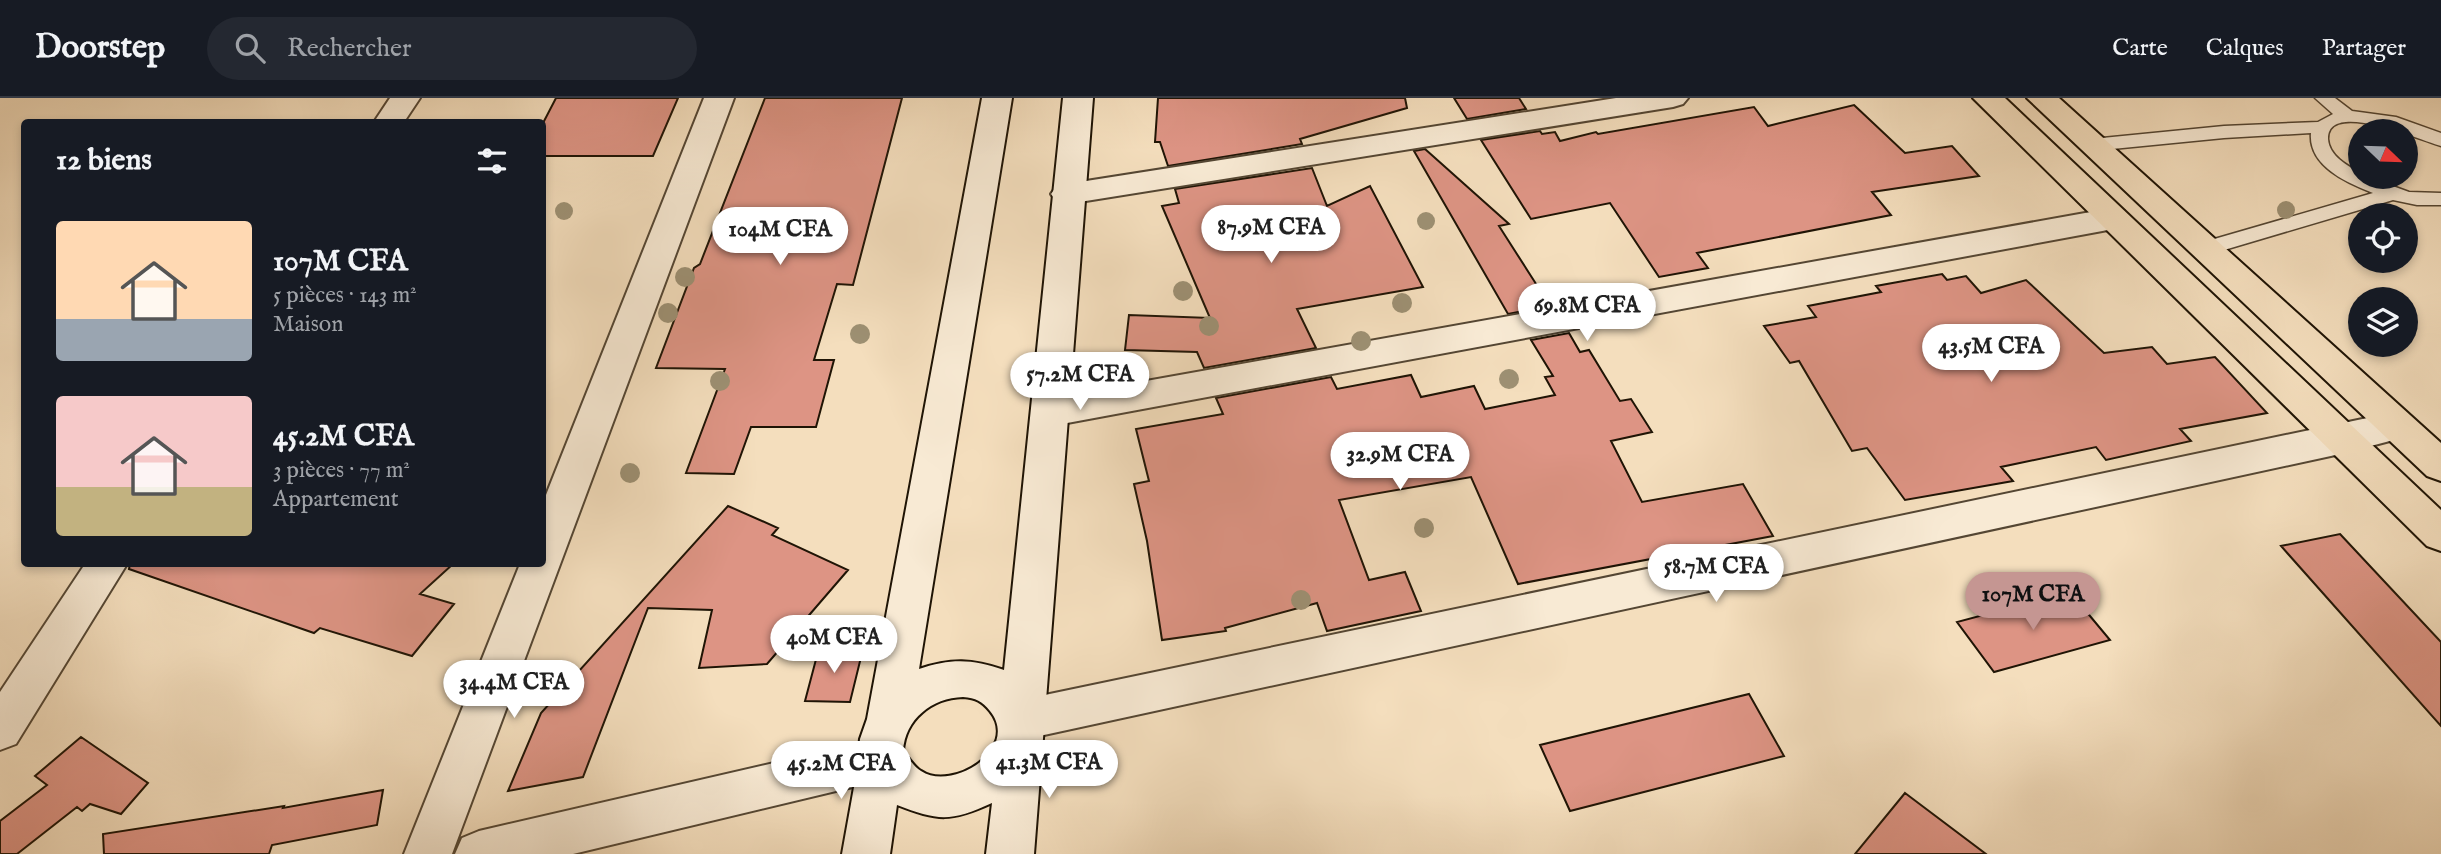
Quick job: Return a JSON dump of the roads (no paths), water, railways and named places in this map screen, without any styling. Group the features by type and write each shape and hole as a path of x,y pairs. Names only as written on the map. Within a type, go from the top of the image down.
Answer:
{"main road":[{"path":"1988,98 2340,440 2440,533"},
{"path":"2042,98 2441,466"}],"street":[{"path":"391,119 405,98"},
{"path":"546,547 719,98"},
{"path":"866,854 996,98"},
{"path":"1010,854 1078,98"},
{"path":"1068,194 1633,101 1673,98"},
{"path":"1051,412 2113,219"},
{"path":"1021,729 2396,426"},
{"path":"0,730 105,567"},
{"path":"428,854 539,567"},
{"path":"961,678 982,680 999,689 1013,702 1021,729 1017,758 1005,776 987,791 966,801 943,804 921,801 903,792 890,777 886,739 902,703 919,689 940,680 961,678"},
{"path":"479,854 886,739"}],"lane":[{"path":"2324,98 2347,116"},
{"path":"2441,140 2396,121 2376,116 2347,116 2327,122 2319,132 2319,141 2329,159 2366,184 2392,194 2424,200 2441,199"},
{"path":"2092,145 2224,132 2323,127"},
{"path":"2204,249 2392,194"}]}
